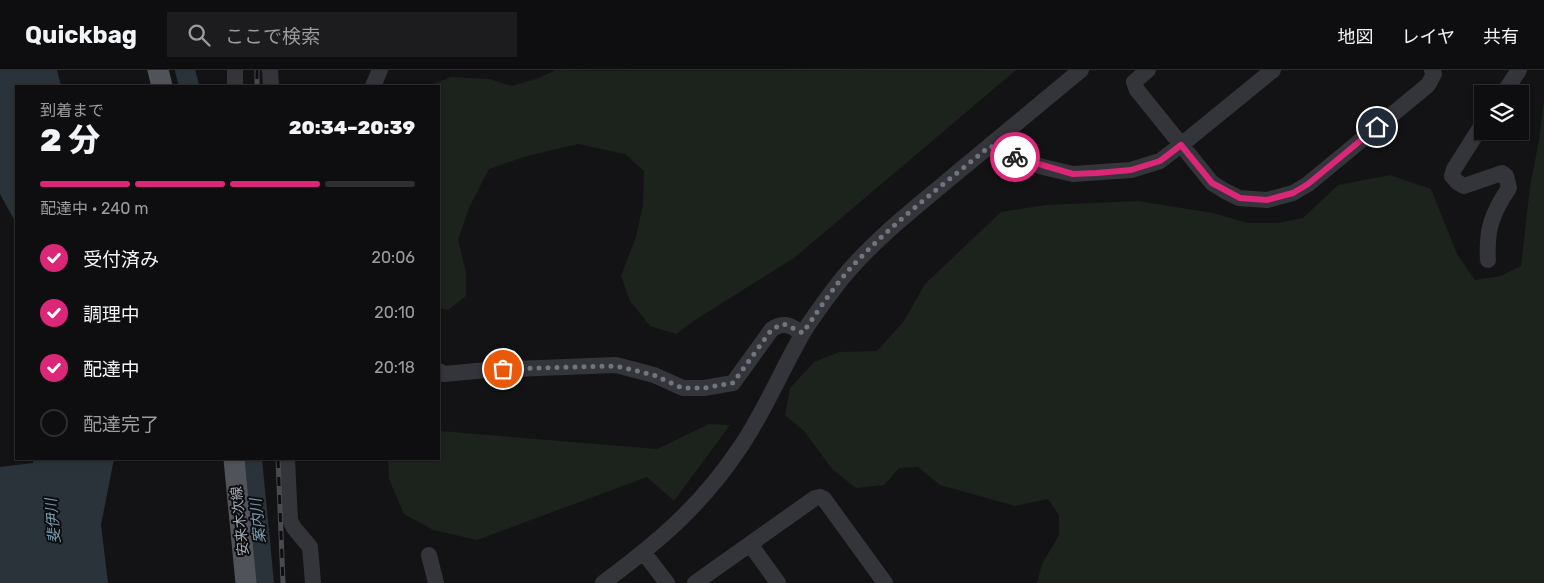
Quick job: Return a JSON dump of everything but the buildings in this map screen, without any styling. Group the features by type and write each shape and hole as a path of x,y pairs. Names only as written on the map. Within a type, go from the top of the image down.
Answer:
{"main road":[{"path":"158,70 162,85"},
{"name":"安来木次線","path":"234,460 246,583"}],"street":[{"path":"234,85 235,70"},
{"path":"270,70 271,85"},
{"path":"373,85 380,70"},
{"path":"603,583 644,553 682,519 723,472 755,422 803,333 823,302 860,258 891,228 1081,70"},
{"path":"1148,70 1134,82 1137,90 1181,145 1212,183 1240,198 1253,200 1280,198 1308,184 1428,85 1434,74 1432,70"},
{"path":"990,146 1011,156 1073,174 1131,170 1160,161 1273,70"},
{"path":"1509,85 1519,70"},
{"path":"1474,138 1454,169 1452,176 1464,186 1502,173 1506,176 1508,188 1497,206 1489,232 1487,243 1488,260"},
{"path":"440,371 444,374 487,370 616,366 654,375 682,388 704,388 733,383 772,329 778,325 784,324 803,333"},
{"path":"287,460 290,520 310,548 313,583"},
{"path":"695,583 815,498 820,497 824,499 885,583"},
{"path":"750,544 778,583"},
{"path":"644,553 667,583"},
{"path":"429,555 436,583"}],"shaded area":[{"path":"556,70 1016,70 794,258 676,334 650,326 630,301 621,276 636,237 643,205 644,171 625,154 578,144 527,156 489,169 469,208 458,240 466,272 466,296 448,310 440,308 440,85 431,85 451,77 490,79 511,86 536,79"},
{"path":"1544,101 1544,583 1037,583 1042,564 1059,535 1059,515 1048,499 1015,506 940,485 918,467 899,468 884,485 856,488 832,469 804,431 785,415 790,388 814,362 839,352 877,351 904,321 925,284 1001,212 1046,205 1138,201 1213,213 1248,223 1277,223 1303,218 1338,185 1390,175 1431,189 1457,254 1475,280 1501,276 1521,266 1530,187"},
{"path":"709,424 730,425 674,501 647,477 477,540 433,530 404,514 389,479 388,460 440,460 440,431 657,449"}],"water":[{"path":"0,70 57,70 61,85 15,85 15,221 0,194"},
{"name":"斐伊川","path":"33,460 114,460 101,525 108,583 0,583 0,467 33,463"}],"waterway":[{"name":"案内川","path":"185,70 189,85"},
{"name":"案内川","path":"252,460 264,583"}],"railway":[{"path":"257,70 257,85"},
{"path":"278,460 283,583"}],"way so far":[{"path":"503,369 616,366 654,375 682,388 704,388 733,383 772,329 784,324 803,333 823,302 860,258 891,228 990,146 1015,157"}],"route":[{"path":"1015,157 1073,174 1097,173 1131,170 1160,161 1181,145 1212,183 1240,198 1267,200 1293,193 1308,184 1377,127"}]}
